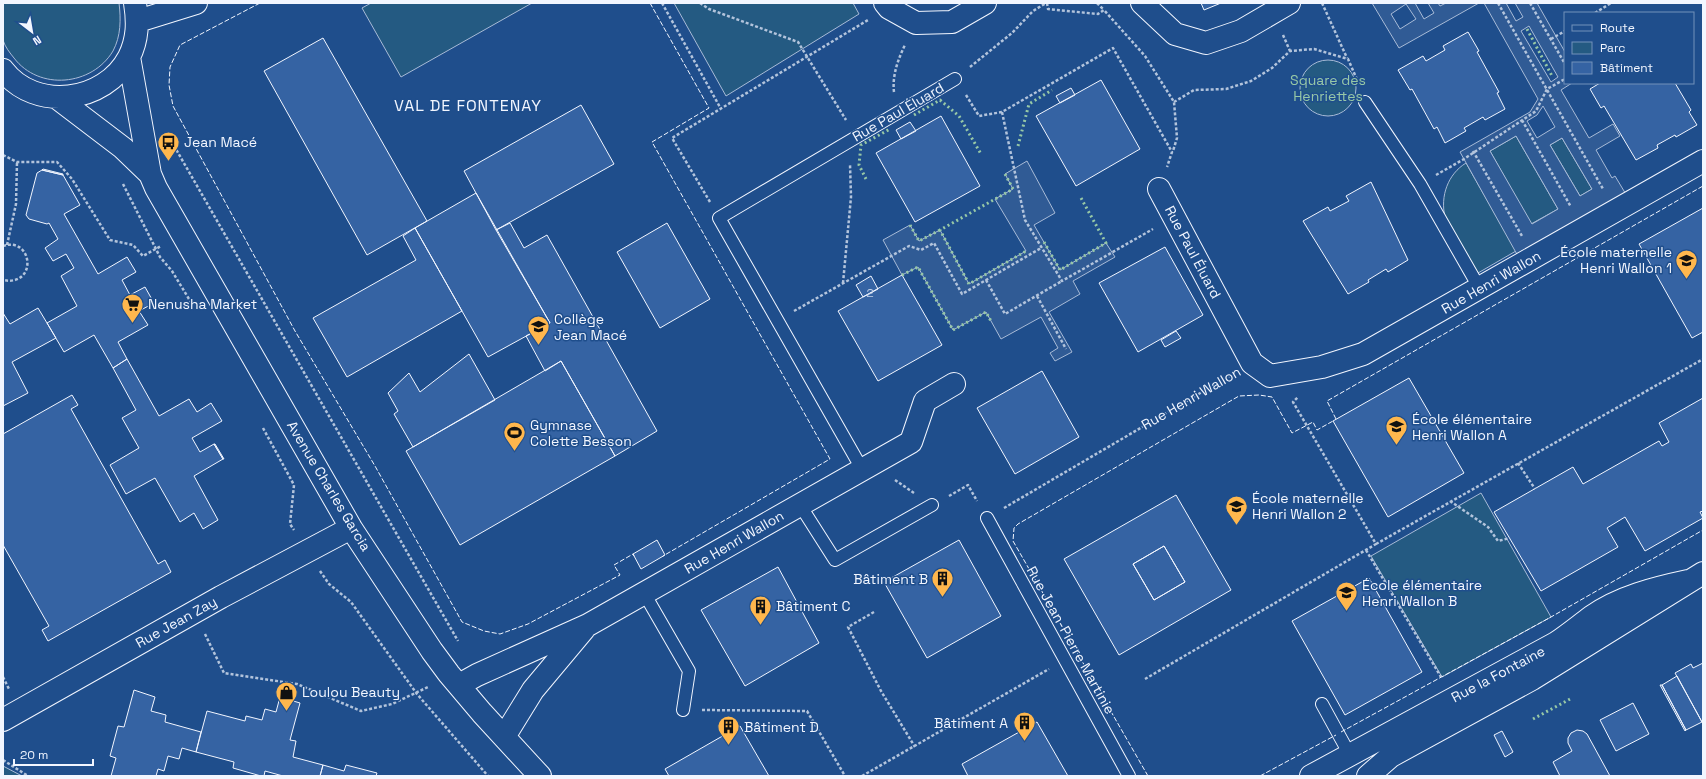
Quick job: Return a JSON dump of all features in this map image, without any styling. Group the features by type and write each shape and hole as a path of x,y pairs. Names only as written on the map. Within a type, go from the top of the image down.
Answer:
{"street":[{"path":"3,70 21,86 38,94 56,97 74,97 91,92 106,83 119,71 129,57 136,39 137,12 196,3"},
{"path":"887,5 916,23 952,22 985,3"},
{"path":"1142,3 1175,34 1206,43 1240,32 1289,3"},
{"name":"Avenue Charles Garcia","path":"129,57 150,174"},
{"name":"Avenue Charles Garcia","path":"56,97 123,148 150,174 351,528 432,651 462,678 504,737 540,776"},
{"name":"Rue Henri Wallon","path":"1252,363 1270,376 1322,367 1363,354 1703,161"},
{"name":"Rue Paul Éluard","path":"1159,189 1252,363"},
{"name":"Rue Henri Wallon","path":"462,678 588,625 911,442 925,401 954,384"},
{"name":"Rue Jean Zay","path":"3,720 197,610 351,528"},
{"name":"Rue la Fontaine","path":"1311,776 1556,643 1592,617 1628,598 1652,589 1696,577"},
{"name":"Rue la Fontaine","path":"1368,776 1391,756 1532,680 1696,577"},
{"name":"Rue Henri Wallon","path":"504,737 533,690 588,625"}],"lane":[{"name":"Rue Paul Éluard","path":"719,218 955,79"},
{"path":"1365,102 1420,184 1480,288"},
{"path":"719,218 778,320 871,464"},
{"path":"800,505 835,560 932,505"},
{"name":"Rue Jean-Pierre Martinie","path":"987,518 1129,776"},
{"path":"644,593 689,671 683,710"},
{"path":"1322,704 1350,755"}],"path":[{"path":"662,3 721,109"},
{"path":"700,3 709,9 798,42 856,137 850,157 851,197 843,283"},
{"path":"955,79 1012,33 1033,10 1047,3 1048,9 1098,14 1104,10"},
{"path":"1097,3 1145,56 1174,102 1177,138 1172,152"},
{"path":"1322,3 1355,71 1365,102"},
{"path":"1498,3 1615,210"},
{"path":"1530,3 1564,62"},
{"path":"1597,12 1612,3"},
{"path":"719,218 672,138 807,56 887,5"},
{"path":"896,113 893,85 899,57 916,23"},
{"path":"1551,39 1564,32"},
{"name":"Rue Paul Éluard","path":"955,79 979,116 1002,112 1113,48 1172,152 1159,189"},
{"path":"1174,102 1194,90 1226,89 1251,81 1272,68 1290,51 1314,49 1348,59"},
{"path":"1420,184 1464,159 1473,151 1536,110 1547,89 1564,79"},
{"path":"1002,112 1025,220 1062,281"},
{"path":"1522,120 1584,229"},
{"path":"140,124 168,136 176,148 462,678 392,704 361,711 297,684 224,672 212,649 197,610"},
{"path":"1473,151 1534,257"},
{"path":"3,155 16,162 57,162 72,179 110,240 132,245 143,256 183,234"},
{"path":"7,245 16,204 16,162"},
{"path":"120,179 160,257 172,271 195,310"},
{"path":"986,280 1006,314 1174,216"},
{"path":"778,320 909,246 921,250 934,243 962,294 1041,248"},
{"path":"3,246 13,245 24,251 28,263 27,269 19,279 14,281 3,280"},
{"path":"1037,296 1066,349"},
{"path":"1145,678 1450,501 1703,359"},
{"name":"Rue Henri Wallon","path":"987,518 1252,363"},
{"path":"1298,396 1293,402 1376,544"},
{"path":"260,424 294,485 290,524 307,551 329,584 351,602 417,694 488,776"},
{"path":"1518,463 1535,489"},
{"path":"871,464 932,505 968,485 987,518"},
{"path":"1450,501 1488,527 1498,541 1510,538"},
{"path":"1366,550 1442,677"},
{"path":"874,612 848,627 881,691 915,747"},
{"path":"862,776 1065,660"},
{"path":"683,710 807,711 845,776"},
{"path":"3,760 28,776"}],"green space":[{"path":"3,3 119,3 120,27 116,45 104,63 92,72 65,80 51,80 37,76 25,69 14,58 5,45 2,31"},
{"path":"371,3 532,3 401,77 362,8"},
{"path":"674,3 853,3 859,14 726,96"},
{"name":"Square des Henriettes","path":"1323,60 1333,60 1348,68 1354,77 1356,88 1354,99 1348,108 1333,116 1323,116 1312,111 1305,104 1300,93 1300,83 1305,72 1312,65"},
{"path":"1516,136 1558,209 1531,224 1490,151"},
{"path":"1562,138 1592,189 1580,196 1550,145"},
{"path":"1466,163 1516,251 1478,273 1447,223 1444,209 1445,194 1450,179 1454,173"},
{"path":"1481,493 1551,617 1442,677 1371,556"},
{"path":"3,766 22,776 3,776"}],"shaded area":[{"path":"1372,3 1415,3 1424,19 1434,13 1428,3 1438,3 1440,6 1446,3 1479,3 1399,48","holes":["1406,4 1416,19 1400,29 1391,14"]},
{"path":"1484,3 1506,3 1516,21 1523,17 1515,3 1537,3 1564,50 1564,84 1570,84 1561,90 1589,138 1613,124 1620,136 1596,150 1612,178 1615,176 1627,196 1519,258 1460,152 1530,112 1538,99","holes":["1529,26 1558,77 1551,82 1521,31","1543,106 1555,127 1537,138 1527,121 1537,115","1516,136 1558,209 1532,224 1490,151","1562,138 1592,189 1580,196 1550,145"]},
{"path":"1027,161 1055,213 1034,225 1060,270 1106,243 1115,257 1073,281 1080,294 1049,312 1072,352 1055,361 1050,353 1058,348 1041,317 1001,339 986,312 953,330 918,267 902,275 883,240 910,225 919,241 940,230 969,284 1026,251 995,199 1013,189 1005,174"}],"building":[{"path":"1201,3 1221,3 1204,10"},
{"path":"1468,32 1499,92 1497,93 1505,109 1485,120 1483,117 1464,128 1466,131 1445,143 1437,127 1434,129 1412,89 1410,90 1398,70 1423,56 1426,61 1445,50 1443,46"},
{"path":"323,38 427,221 367,255 264,71"},
{"path":"1101,80 1140,149 1076,186 1036,116"},
{"path":"1598,84 1676,84 1691,110 1689,112 1697,125 1676,137 1675,135 1657,145 1658,148 1636,160 1604,106 1601,108 1590,89"},
{"path":"1071,88 1075,95 1060,103 1056,96"},
{"path":"581,105 614,164 496,230 464,171"},
{"path":"941,116 980,186 915,222 876,153"},
{"path":"910,122 916,131 901,139 896,130"},
{"path":"42,170 63,174 63,175"},
{"path":"42,170 63,175 80,205 64,214 98,274 127,257 136,272 122,280 130,295 145,287 154,303 139,311 148,325 118,342 127,359 113,368 94,335 64,352 47,323 77,306 61,276 74,268 66,254 53,261 45,248 58,239 49,223 47,224 29,219 26,215 37,173"},
{"path":"1371,182 1408,260 1388,272 1386,269 1368,280 1369,282 1348,294 1303,221 1328,207 1330,211 1349,201 1346,196"},
{"path":"476,193 550,323 488,357 415,228"},
{"path":"1703,208 1703,332 1692,338 1639,244"},
{"path":"510,223 524,248 547,235 657,431 615,456 561,361 545,371 526,336 550,323 496,230"},
{"path":"667,223 710,299 660,328 617,252"},
{"path":"415,228 462,311 347,377 313,318 416,260 403,236"},
{"path":"1165,247 1203,315 1138,352 1099,283"},
{"path":"902,275 942,345 878,381 838,311"},
{"path":"871,276 878,289 863,297 856,285"},
{"path":"38,308 56,338 12,362 28,393 3,406 3,313 10,324"},
{"path":"1176,331 1181,338 1165,347 1161,340"},
{"path":"469,354 495,400 413,447 394,414 398,411 388,393 409,373 420,392"},
{"path":"127,359 159,416 189,399 197,412 211,403 222,421 192,438 200,452 214,444 223,459 194,476 218,520 203,529 194,513 180,522 155,478 126,494 110,465 139,448 122,418 136,410 113,368"},
{"path":"561,361 615,456 460,545 406,451"},
{"path":"1042,371 1079,437 1015,474 977,408"},
{"path":"1409,378 1464,473 1388,517 1333,421"},
{"path":"72,395 78,405 71,409 158,564 165,560 171,572 48,641 42,630 49,626 3,545 3,434"},
{"path":"1703,398 1703,511 1700,512 1703,518 1645,551 1625,517 1607,528 1618,547 1541,591 1494,512 1573,467 1583,484 1659,441 1662,446 1669,442 1659,423"},
{"path":"215,444 224,459 223,459"},
{"path":"1176,495 1231,590 1119,655 1064,559","holes":["1164,546 1185,582 1154,600 1133,564"]},
{"path":"657,540 665,555 641,569 633,554"},
{"name":"Bâtiment B","path":"959,540 1001,616 927,658 884,582"},
{"path":"1164,546 1185,582 1154,600 1133,564"},
{"name":"Bâtiment C","path":"778,567 819,643 745,686 701,610"},
{"path":"1369,578 1422,672 1345,715 1292,621"},
{"path":"1703,663 1702,722 1675,673 1691,664 1693,668"},
{"path":"1677,676 1702,722 1686,730 1662,685"},
{"path":"1660,685 1662,685 1686,730 1685,731"},
{"path":"134,690 155,697 151,711 166,715 165,722 201,732 196,752 182,748 179,759 168,756 164,771 158,769 156,776 111,776 116,758 110,756 118,726 124,727"},
{"path":"280,697 300,703 290,740 296,741 293,757 323,765 320,776 283,776 265,771 264,776 261,776 233,768 234,762 196,752 207,711 245,721 246,716 262,720 265,709 276,712"},
{"path":"1633,703 1649,734 1616,751 1600,720"},
{"name":"Bâtiment A","path":"1037,722 1068,776 968,776 962,764"},
{"name":"Bâtiment D","path":"740,726 769,776 669,776 665,769"},
{"path":"1577,730 1583,731 1587,734 1610,776 1560,776 1553,762 1572,751 1568,743 1568,738 1571,733"},
{"path":"1502,731 1513,752 1505,757 1494,735"},
{"path":"323,765 344,771 346,765 377,773 376,776 320,776"}],"hedge":[{"path":"1527,29 1552,76"},
{"path":"1018,146 1029,104 1052,90"},
{"path":"914,115 940,100 959,116 981,154"},
{"path":"866,179 859,165 861,145 890,129"},
{"path":"1005,174 1013,189 940,230 969,284 1026,251"},
{"path":"1044,242 1060,270 1106,243 1081,198"},
{"path":"910,225 919,241 940,230"},
{"path":"902,275 918,267 953,330 986,312 992,323"},
{"path":"1533,719 1572,698"}],"fence":[{"path":"260,3 180,45 170,67 169,85 173,106 295,331 375,466 462,622 484,631 500,634 528,624 620,575 614,565 633,554 634,556"},
{"path":"650,3 709,108 652,142 830,459 663,556"},
{"path":"1336,419 1327,401 1703,186"},
{"path":"1148,776 1013,541 1014,528 1018,524 1239,396 1259,395 1272,397 1292,433 1313,422 1317,430 1333,421"},
{"path":"1341,732 1551,617 1703,530"},
{"path":"1260,776 1336,735"}],"place":[{"name":"Jean Macé","path":"168,162"},
{"name":"École maternelle Henri Wallon 1","path":"1687,280"},
{"name":"Nenusha Market","path":"133,324"},
{"name":"Collège Jean Macé","path":"538,346"},
{"name":"École élémentaire Henri Wallon A","path":"1397,446"},
{"name":"Gymnase Colette Besson","path":"514,452"},
{"name":"École maternelle Henri Wallon 2","path":"1237,526"},
{"name":"Bâtiment B","path":"943,598"},
{"name":"École élémentaire Henri Wallon B","path":"1347,612"},
{"name":"Bâtiment C","path":"761,626"},
{"name":"Loulou Beauty","path":"286,712"},
{"name":"Bâtiment A","path":"1024,742"},
{"name":"Bâtiment D","path":"728,746"}],"district":[{"name":"VAL DE FONTENAY","path":"468,105"}]}
